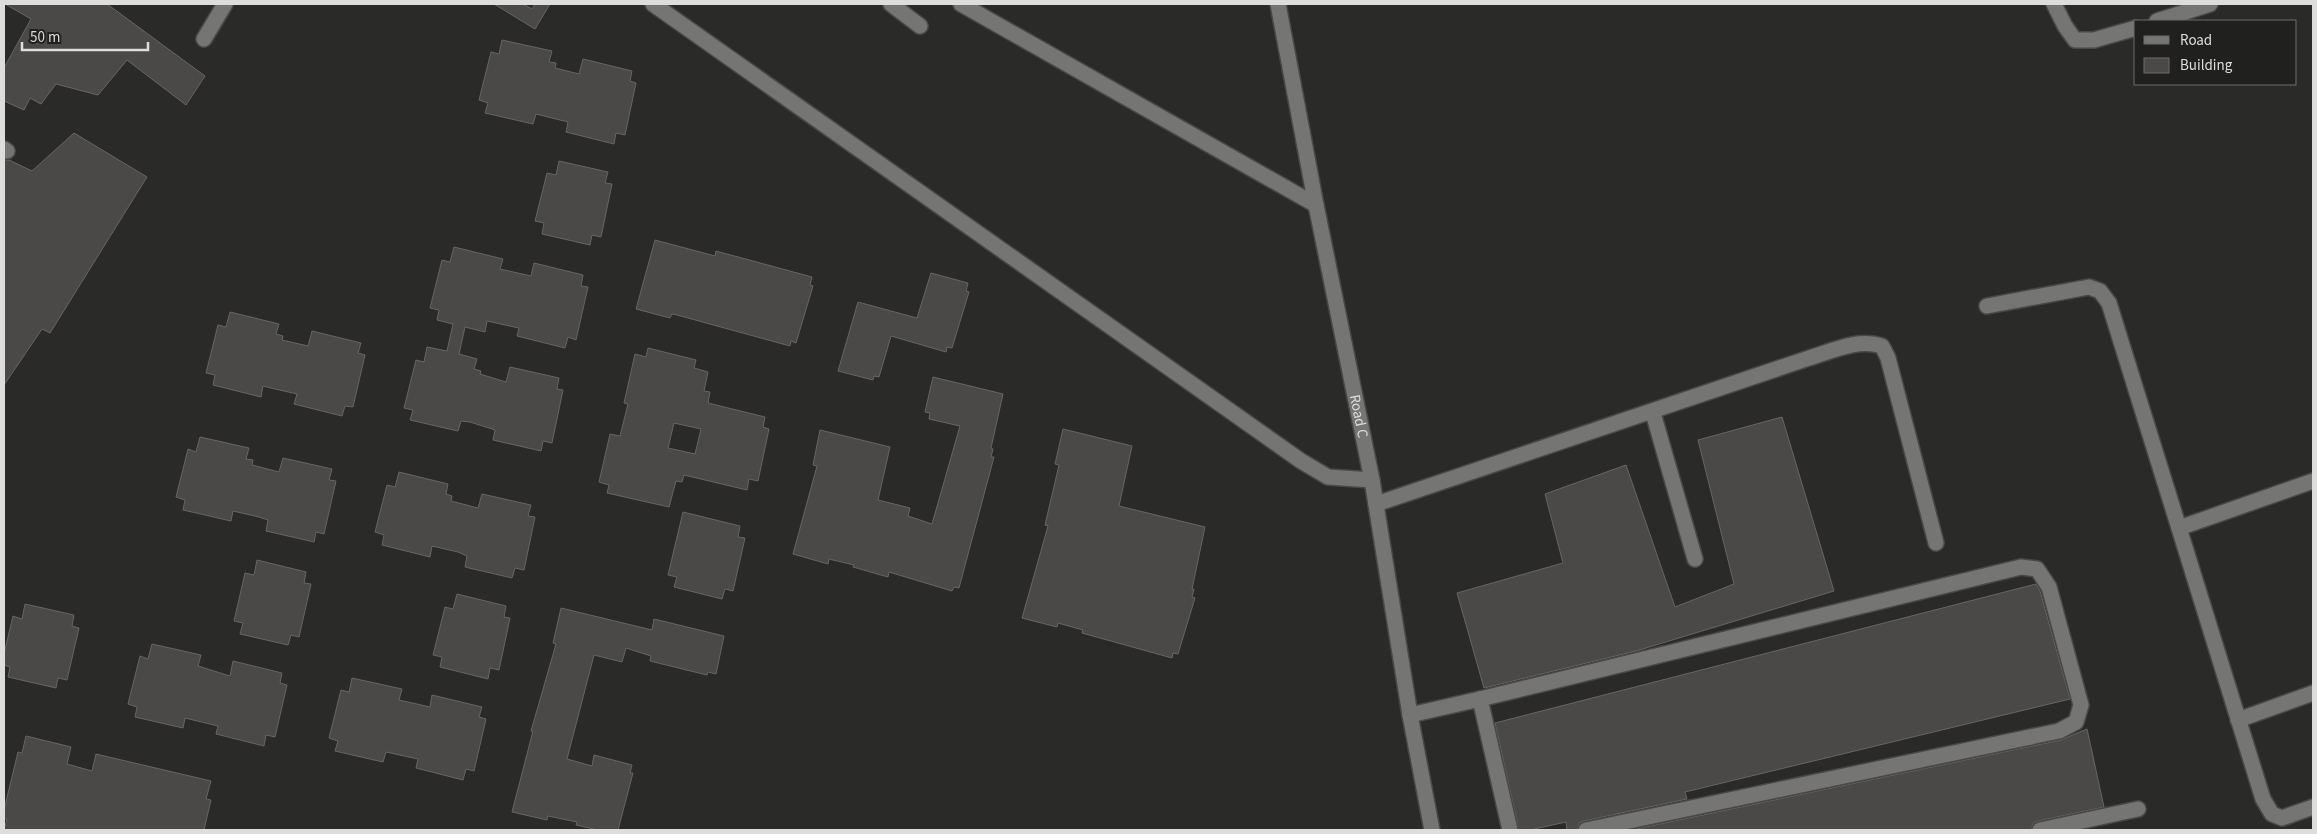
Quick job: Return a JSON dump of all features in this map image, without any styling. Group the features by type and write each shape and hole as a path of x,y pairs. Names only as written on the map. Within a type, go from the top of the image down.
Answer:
{"street":[{"path":"204,39 225,4"},
{"path":"653,4 1301,461 1328,477 1372,480"},
{"path":"891,4 920,26"},
{"path":"961,4 1316,205"},
{"name":"Road C","path":"1278,4 1316,205 1372,480 1410,715 1432,830"},
{"path":"2054,4 2065,26 2075,40 2094,40 2134,29"},
{"path":"2160,20 2210,4"},
{"path":"1987,306 2063,290 2088,287 2100,291 2110,303 2263,799 2272,814 2282,818 2313,807"},
{"path":"1376,504 1857,344 1870,342 1882,346 1888,358 1936,543"},
{"path":"1653,412 1694,559"},
{"path":"2179,528 2313,481"},
{"path":"1410,715 2021,567 2037,569 2049,587 2081,705 2076,722 2059,731 1586,830"},
{"path":"2238,720 2313,693"},
{"path":"1480,699 1510,830"},
{"path":"2040,830 2138,809"}],"building":[{"path":"5,4 107,4 205,76 186,105 127,60 98,95 56,84 41,104 30,98 24,110 4,101 4,68 31,19"},
{"path":"494,4 523,4 532,9 535,4 550,4 535,29"},
{"path":"502,40 552,51 549,62 556,63 555,68 579,74 583,59 632,71 630,81 636,83 625,135 616,133 614,144 566,132 568,122 536,114 533,124 485,113 488,103 479,100 491,52 499,54"},
{"path":"74,133 147,177 50,333 42,329 4,385 4,160 9,160 32,171"},
{"path":"559,161 608,172 605,183 612,184 601,237 592,235 590,245 542,234 544,223 535,221 547,173 556,175"},
{"path":"655,240 715,256 716,251 812,277 810,285 813,286 796,343 791,341 790,346 677,315 672,314 670,318 636,309"},
{"path":"454,247 503,259 500,269 531,276 534,263 583,275 581,286 588,287 576,340 568,337 565,348 517,336 519,328 487,321 485,332 465,327 459,354 477,359 474,369 481,371 480,374 506,382 510,367 559,378 557,389 563,390 552,443 543,441 541,451 493,440 495,430 470,422 461,421 458,431 410,420 413,410 404,408 416,360 424,362 427,347 447,351 453,324 437,320 439,310 430,308 442,260 450,262"},
{"path":"931,273 968,283 966,291 969,292 952,348 947,347 946,352 891,336 879,377 874,376 873,380 838,371 858,302 917,318"},
{"path":"230,312 279,324 276,334 283,336 282,340 308,346 312,331 361,343 358,353 365,355 353,407 345,406 342,416 294,404 297,394 263,386 261,397 213,385 215,375 206,373 218,325 226,327"},
{"path":"648,348 696,360 694,368 708,372 704,391 710,392 708,403 765,417 763,427 769,429 758,481 749,479 747,490 684,475 682,482 676,481 669,507 607,493 609,485 599,482 610,434 620,436 628,404 624,403 635,354 646,357","holes":["674,423 701,429 695,454 668,448"]},
{"path":"933,377 1003,394 991,448 993,449 991,457 994,457 959,588 954,587 952,591 889,572 888,577 853,567 854,565 829,559 828,564 793,554 817,466 813,465 820,430 890,447 878,500 910,508 908,516 932,524 960,426 929,419 930,413 925,412"},
{"path":"1782,417 1834,591 1636,651 1484,688 1457,593 1563,563 1545,494 1626,465 1675,607 1734,584 1698,440"},
{"path":"1063,429 1132,446 1119,506 1205,527 1192,589 1194,589 1192,597 1195,598 1178,654 1173,653 1172,658 1082,633 1083,630 1058,623 1057,627 1022,618 1048,526 1045,525 1059,465 1055,464"},
{"path":"200,437 249,448 246,459 253,460 252,465 279,472 283,458 332,469 329,480 336,481 324,534 316,532 314,542 266,531 268,520 259,517 233,511 231,521 183,510 185,500 176,497 188,449 196,452"},
{"path":"399,472 448,484 446,494 452,496 451,501 478,508 482,494 531,505 528,516 535,517 524,570 515,568 512,578 465,567 467,556 458,552 432,546 430,557 382,545 384,535 375,532 387,485 395,487"},
{"path":"683,512 740,526 738,537 745,538 733,591 725,589 722,599 674,587 677,577 668,575"},
{"path":"257,560 306,572 304,583 311,584 299,637 291,635 288,645 240,634 243,623 234,621 245,573 254,575"},
{"path":"2036,584 2040,591 2070,699 1685,792 1687,799 1584,821 1579,823 1577,830 1567,830 1566,822 1530,830 1519,830 1495,723"},
{"path":"457,594 506,606 504,617 510,618 499,670 490,668 488,679 440,667 442,657 433,655 445,607 453,609"},
{"path":"25,604 74,615 72,626 79,628 67,680 58,678 56,688 8,677 10,667 4,665 4,654 13,616 22,619"},
{"path":"561,608 652,630 654,619 724,636 716,674 708,672 707,675 650,661 651,656 626,648 622,662 594,655 567,759 592,766 594,755 632,765 630,773 633,773 618,830 598,830 576,825 577,822 548,816 547,820 512,812 533,731 531,731 556,644 553,643"},
{"path":"152,644 201,655 198,666 230,676 233,661 282,673 280,683 287,685 275,737 266,735 264,746 216,734 218,726 185,718 183,728 135,717 137,707 128,704 140,656 148,659"},
{"path":"352,678 402,689 399,700 430,707 432,695 482,707 479,717 486,719 474,771 466,769 463,780 416,768 418,759 386,752 383,762 335,751 338,741 329,738 341,690 349,692"},
{"path":"2087,729 2104,807 2038,821 2033,823 2031,830 1631,830 2061,740"},
{"path":"26,736 71,747 67,764 92,771 96,754 211,781 206,799 211,800 204,830 4,830 7,819 4,819 4,810 18,752 22,753"}]}
